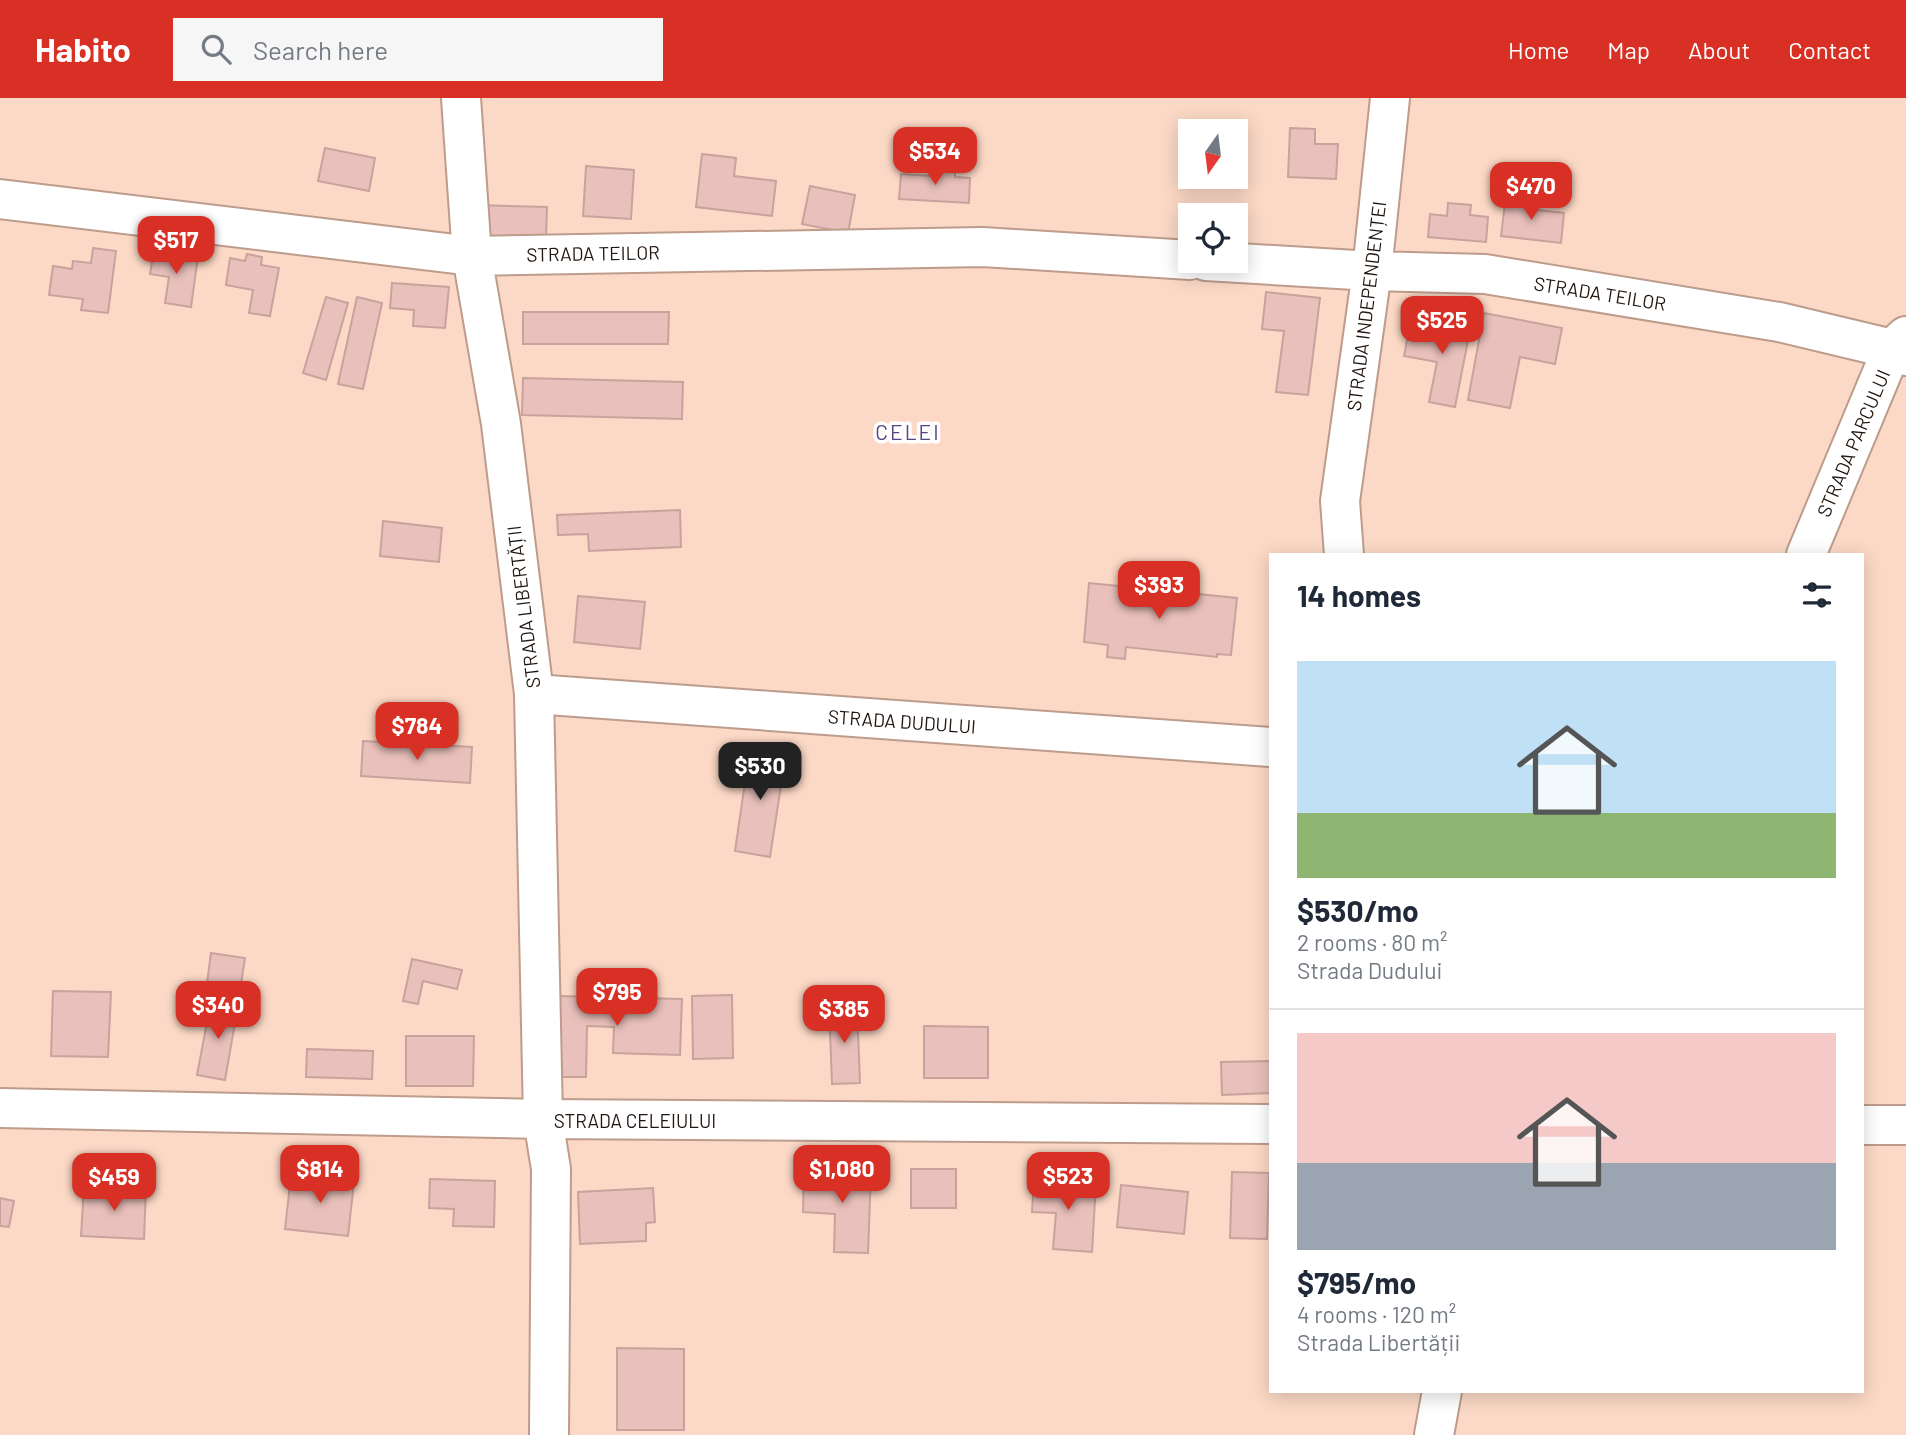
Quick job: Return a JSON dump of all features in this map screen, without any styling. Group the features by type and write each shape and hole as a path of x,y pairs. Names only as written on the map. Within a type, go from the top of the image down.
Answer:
{"street":[{"name":"STRADA LIBERTĂȚII","path":"461,98 472,256 501,424 534,694 543,1119 551,1169 549,1435"},
{"name":"STRADA INDEPENDENȚEI","path":"1344,553 1340,501 1372,271 1390,98"},
{"name":"STRADA TEILOR","path":"0,199 472,256 983,247 1178,259"},
{"name":"STRADA TEILOR","path":"1248,264 1485,274 1779,322 1901,347"},
{"name":"STRADA PARCULUI","path":"1808,553 1901,347"},
{"name":"STRADA DUDULUI","path":"534,694 1269,747"},
{"name":"STRADA CELEIULUI","path":"0,1108 543,1119 1269,1124"},
{"path":"1864,1125 1906,1125"},
{"path":"1434,1435 1442,1393"}],"building":[{"path":"1290,128 1315,129 1315,144 1338,144 1336,179 1288,177"},
{"path":"325,148 375,158 369,191 318,181"},
{"path":"702,154 736,158 734,176 776,181 772,216 696,207"},
{"path":"586,166 634,170 631,219 583,216"},
{"path":"932,169 955,171 955,177 970,178 969,203 899,199 901,174 931,176"},
{"path":"810,186 855,195 848,233 802,224"},
{"path":"1506,195 1529,197 1528,209 1564,213 1561,243 1501,236"},
{"path":"1448,203 1471,205 1470,215 1488,217 1486,242 1428,237 1430,214 1447,216"},
{"path":"477,205 547,207 546,240 477,238"},
{"path":"93,248 116,251 108,313 81,310 83,299 49,295 53,266 72,269 73,261 91,263"},
{"path":"154,250 198,257 191,307 165,303 169,277 150,274"},
{"path":"247,254 262,257 261,265 279,268 270,316 249,313 253,290 226,285 230,258 245,261"},
{"path":"392,283 449,287 445,328 413,326 414,310 390,308"},
{"path":"1266,292 1320,298 1308,395 1276,392 1284,331 1262,329"},
{"path":"326,297 348,303 326,380 303,373"},
{"path":"357,297 382,303 363,389 338,384"},
{"path":"523,312 669,312 668,344 523,344"},
{"path":"1484,313 1562,328 1555,364 1520,357 1510,408 1468,400"},
{"path":"1441,318 1471,325 1455,407 1429,402 1437,362 1404,356 1410,325 1439,331"},
{"path":"523,378 683,382 682,419 522,415"},
{"path":"680,510 681,547 589,551 588,534 558,535 557,515"},
{"path":"383,521 442,528 439,562 380,556"},
{"path":"1089,583 1237,598 1231,655 1217,654 1217,657 1126,647 1125,659 1107,657 1108,645 1084,642"},
{"path":"578,596 645,602 640,649 574,642"},
{"path":"363,741 472,747 470,783 361,776"},
{"path":"750,748 786,753 770,857 735,851"},
{"path":"211,953 245,958 238,1003 205,998"},
{"path":"412,959 462,970 457,989 423,981 418,1004 403,1001"},
{"path":"53,991 111,992 108,1057 51,1056"},
{"path":"732,995 733,1058 693,1059 692,996"},
{"path":"559,996 682,999 680,1055 613,1053 614,1027 587,1026 586,1077 558,1077"},
{"path":"211,1001 238,1006 225,1080 197,1075"},
{"path":"857,1005 860,1083 832,1084 829,1006"},
{"path":"924,1026 988,1027 988,1078 924,1078"},
{"path":"406,1036 474,1036 473,1086 406,1086"},
{"path":"307,1049 373,1051 372,1079 306,1077"},
{"path":"1269,1061 1269,1093 1222,1095 1221,1062"},
{"path":"911,1169 956,1169 956,1208 911,1208"},
{"path":"804,1170 871,1172 868,1253 834,1252 835,1214 803,1212"},
{"path":"1232,1172 1269,1173 1267,1239 1230,1238"},
{"path":"291,1175 354,1182 348,1236 285,1229"},
{"path":"430,1179 495,1181 494,1227 453,1226 454,1209 429,1208"},
{"path":"1034,1179 1096,1183 1092,1252 1053,1249 1056,1213 1032,1212"},
{"path":"1121,1185 1188,1192 1184,1234 1117,1227"},
{"path":"84,1186 146,1189 144,1239 81,1236"},
{"path":"653,1188 655,1222 646,1223 646,1241 580,1244 578,1192"},
{"path":"0,1198 14,1201 9,1227 0,1226"},
{"path":"617,1348 684,1349 684,1430 617,1430"}],"district":[{"name":"CELEI","path":"908,431"}]}
